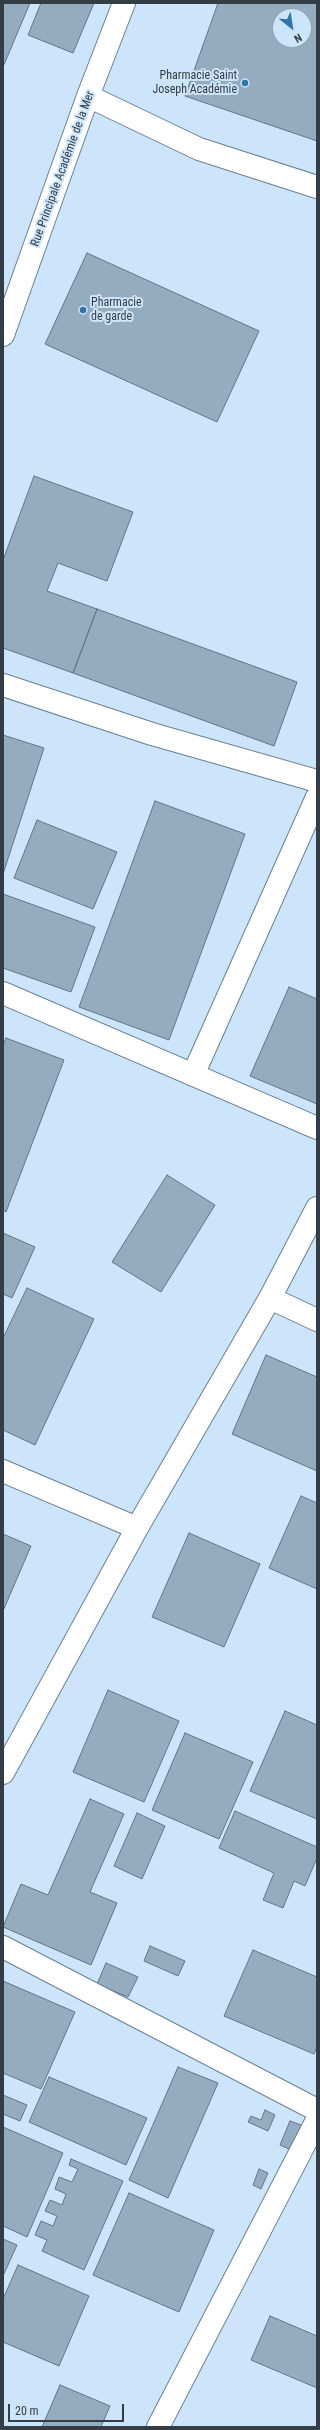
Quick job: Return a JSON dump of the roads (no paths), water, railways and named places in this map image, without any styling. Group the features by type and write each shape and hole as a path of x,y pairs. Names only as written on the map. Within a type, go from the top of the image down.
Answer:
{"street":[{"name":"Rue Principale Académie de la Mer","path":"3,335 10,296 124,3"},
{"path":"88,96 199,149 317,187"},
{"path":"3,686 152,734 317,782"},
{"path":"193,1075 317,797"},
{"path":"3,994 317,1128"},
{"path":"3,1773 137,1528 270,1298 317,1208"},
{"path":"270,1298 317,1320"},
{"path":"3,1471 137,1528"},
{"path":"3,1947 317,2110"},
{"path":"158,2427 317,2120"}],"place":[{"name":"Pharmacie Saint Joseph Académie","path":"245,83"},
{"name":"Pharmacie de garde","path":"83,310"}]}
